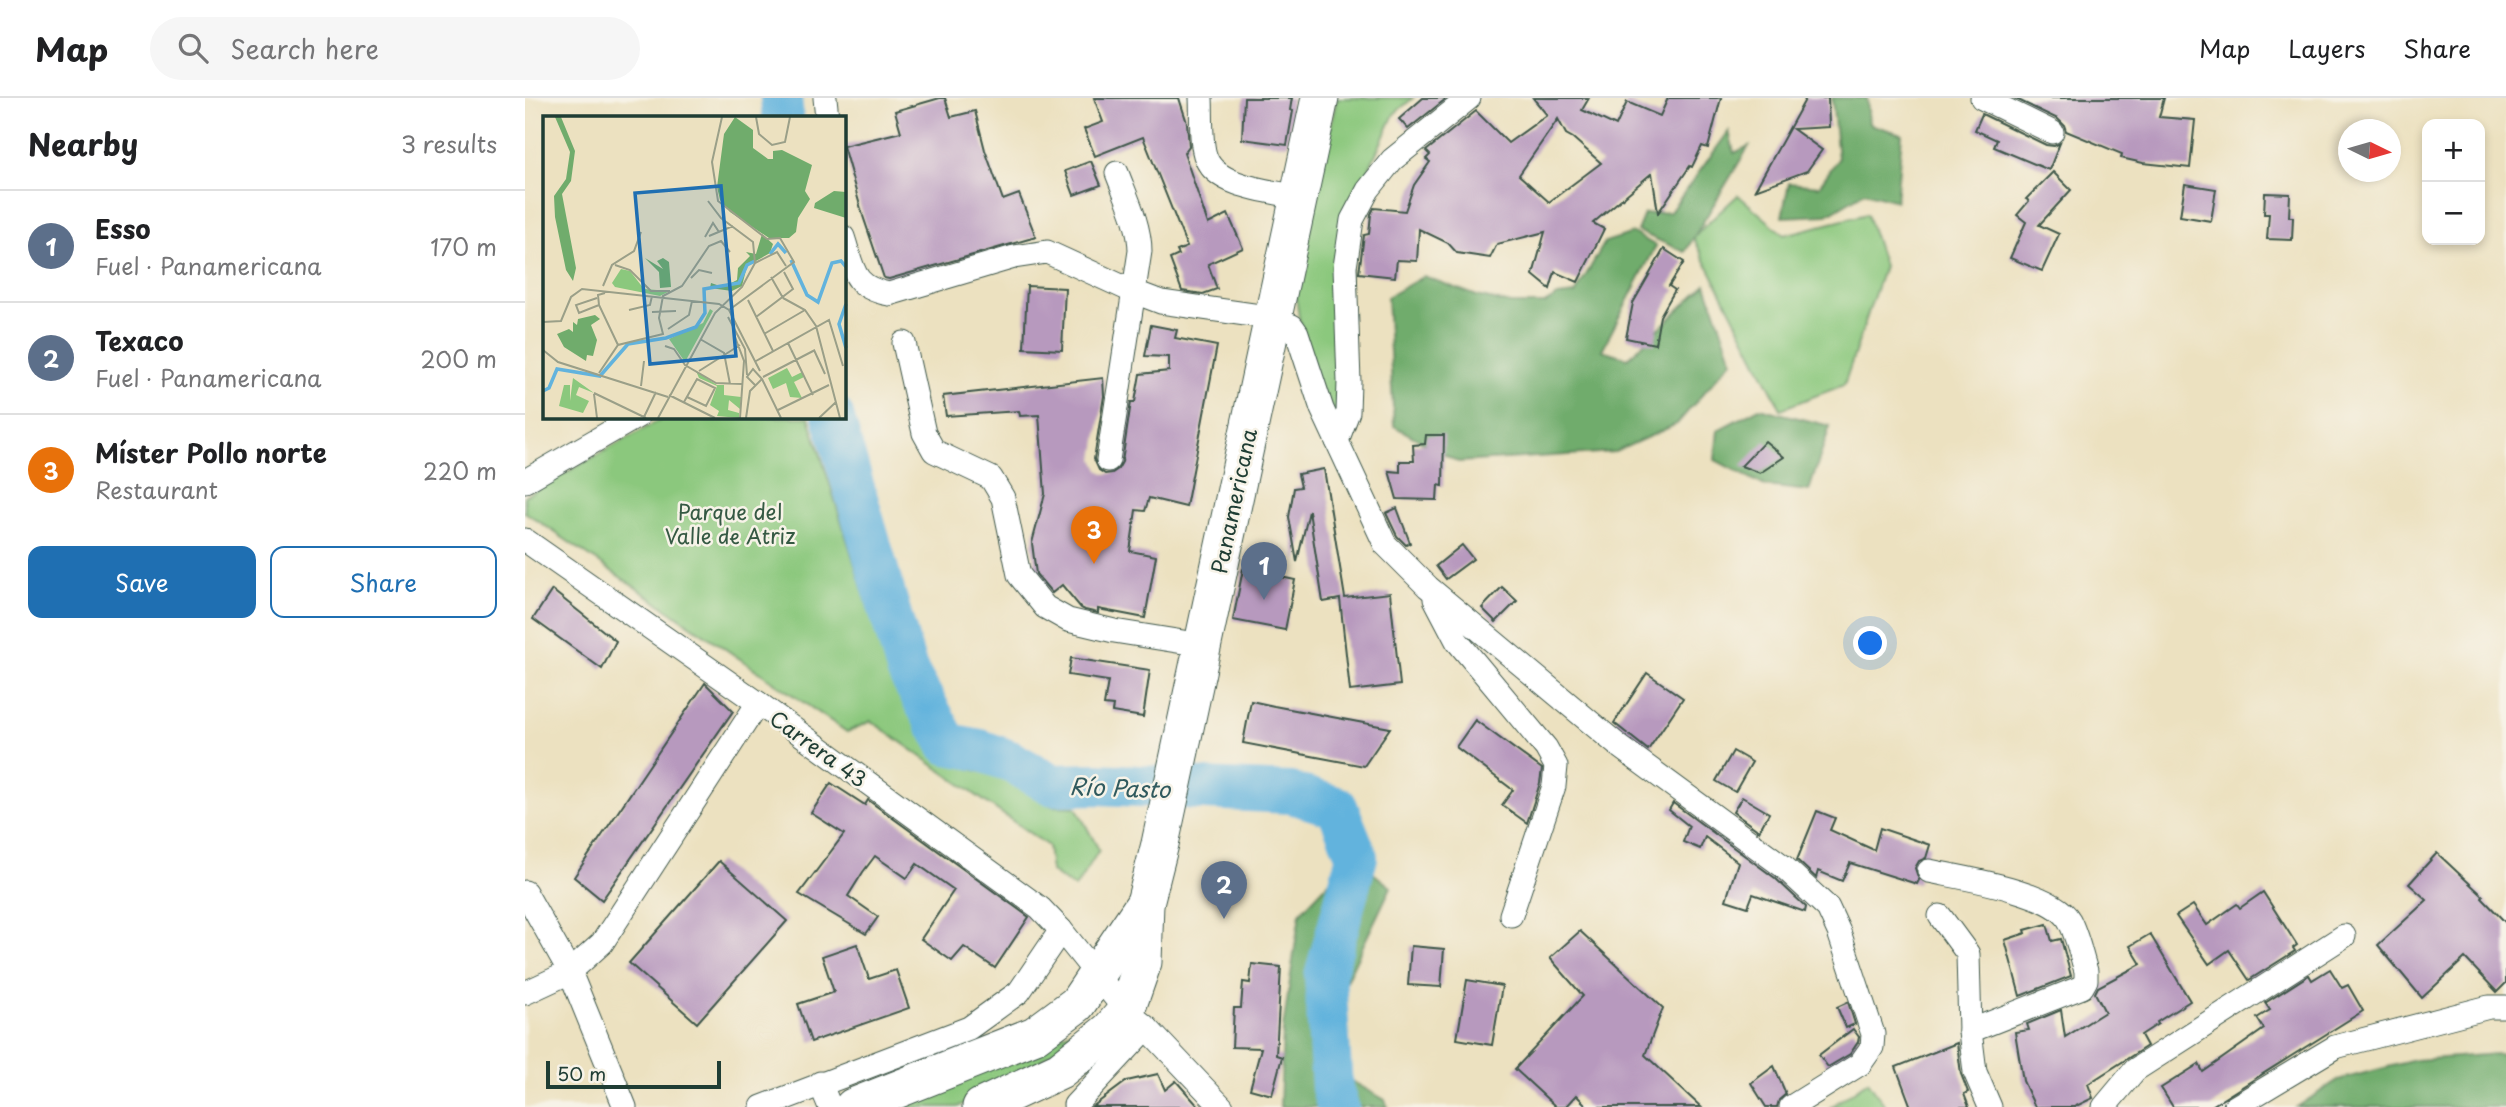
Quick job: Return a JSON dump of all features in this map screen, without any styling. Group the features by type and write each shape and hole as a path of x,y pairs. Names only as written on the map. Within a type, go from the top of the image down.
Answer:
{"main road":[{"name":"Panamericana","path":"981,1107 1060,1070 1110,1030 1137,1019 1145,903 1274,318 1319,98"},
{"name":"Panamericana","path":"853,1107 1035,1035 1077,1004 1145,903"}],"street":[{"path":"825,98 827,116"},
{"path":"1201,98 1205,157 1213,172 1225,180 1299,197"},
{"path":"1337,441 1348,412 1345,267 1352,220 1369,190 1392,160 1469,98"},
{"path":"1982,98 2052,132"},
{"path":"1108,460 1140,241 1117,173"},
{"path":"845,243 857,279 869,290 889,294 1014,257 1047,252 1161,302 1274,318 1292,326 1297,333 1322,409 1385,544 1428,587 1620,747 1784,867 1828,908 1839,932 1873,1034 1872,1047 1860,1064 1791,1107"},
{"path":"904,344 924,433 934,451 991,478 999,488 1019,575 1045,607 1067,620 1114,631 1202,645"},
{"path":"525,481 635,418"},
{"name":"Carrera 43","path":"525,540 1040,908 1096,975 1221,1107"},
{"path":"1428,587 1457,641 1546,748 1556,766 1554,786 1511,915"},
{"path":"525,993 570,972 601,943 758,704"},
{"path":"1929,871 2028,893 2055,906 2069,919 2086,971 2086,980 2082,987 1970,1031"},
{"path":"525,892 570,972 625,1107"},
{"path":"1940,916 1968,954 1970,1031 1975,1072 1990,1107"},
{"path":"762,1107 969,1028 1019,992 1061,930"},
{"path":"2104,1107 2135,1070 2344,936"},
{"path":"2235,1107 2335,1047 2489,1007 2506,1007"},
{"path":"1075,1106 1137,1019"},
{"path":"1060,1070 1075,1106"},
{"path":"820,1083 830,1107"}],"green space":[{"path":"1337,98 1413,98 1394,114 1354,202 1338,417 1316,382 1299,318 1295,290"},
{"path":"1832,98 1867,98 1869,124 1902,134 1896,201 1865,192 1827,215 1782,217 1789,183 1819,186 1838,159"},
{"path":"1729,131 1734,153 1749,146 1685,252 1637,231 1644,214 1670,212"},
{"path":"1738,195 1784,235 1867,214 1884,266 1844,385 1781,409 1693,237"},
{"path":"1633,233 1656,246 1602,350 1628,358 1706,284 1732,360 1677,424 1615,452 1458,462 1394,426 1387,297 1424,276 1477,296 1511,304 1544,304 1558,296 1575,294 1605,242"},
{"path":"1759,408 1830,426 1809,491 1765,486 1715,460 1718,430"},
{"name":"Parque del Valle de Atriz","path":"663,418 809,418 891,681 937,759 1009,780 1052,806 1076,807 1099,850 1075,888 1051,872 1048,846 871,721 847,732 525,512 525,496"},
{"path":"1373,873 1391,887 1344,985 1342,1025 1350,1080 1385,1100 1388,1107 1280,1107 1283,1028 1300,913 1335,876"},
{"path":"1076,1029 1052,1053 1018,1075 958,1107 893,1107"},
{"path":"2498,1054 2506,1056 2506,1107 2297,1107 2338,1080 2415,1060"},
{"path":"1868,1081 1886,1107 1831,1107"}],"building":[{"path":"945,98 951,117 975,111 985,150 1003,200 1019,194 1036,237 889,279 884,278 863,216 845,146 901,132 895,111"},
{"path":"1094,98 1179,98 1187,123 1189,146 1184,153 1208,224 1228,214 1243,248 1208,264 1217,289 1203,294 1182,291 1170,259 1179,255 1177,251 1187,247 1143,137 1095,156 1084,129 1103,122"},
{"path":"1244,98 1292,98 1290,110 1293,111 1287,145 1242,139"},
{"path":"1423,98 1447,98 1408,129 1399,119"},
{"path":"1533,98 1589,98 1582,110 1616,126 1627,102 1660,116 1668,98 1721,98 1708,148 1702,146 1692,167 1690,166 1658,213 1652,173 1593,223 1604,229 1578,282 1555,272 1550,289 1533,275 1545,232 1497,244 1490,258 1457,253 1448,243 1419,229 1417,261 1397,260 1395,277 1359,273 1364,235 1369,234 1374,208 1405,211 1414,185 1430,162 1426,159 1430,155 1426,151 1476,111 1508,143 1547,115","holes":["1558,119 1566,134 1601,163 1549,202 1519,175"]},
{"path":"1806,98 1828,98 1829,127 1793,129 1822,150 1807,171 1755,190"},
{"path":"2014,98 2164,98 2159,117 2195,120 2190,168 2121,158 2122,154 2066,131 2058,119"},
{"path":"1982,114 2046,145 2054,146 2060,143 2049,170 1994,147 1997,140 1975,130"},
{"path":"1091,161 1101,185 1074,195 1065,171"},
{"path":"2053,172 2071,190 2039,225 2059,234 2042,271 2010,258 2026,222 2017,215 2029,201 2026,199"},
{"path":"2185,184 2216,189 2211,221 2180,216"},
{"path":"2265,193 2290,194 2292,240 2267,239 2269,214 2264,214"},
{"path":"1664,249 1684,262 1669,286 1675,290 1660,316 1655,344 1626,338 1633,303"},
{"path":"1027,286 1065,288 1062,350 1024,348"},
{"path":"1151,325 1177,330 1175,338 1217,346 1186,507 1149,498 1145,511 1136,510 1130,551 1156,556 1145,618 1098,609 1098,613 1085,610 1062,585 1052,593 1036,574 1032,543 1045,494 1039,415 1020,416 1019,411 946,416 943,396 1103,378 1104,396 1094,459 1099,470 1105,474 1112,473 1122,462 1131,402 1135,402 1140,374 1169,371 1169,357 1145,356"},
{"path":"1426,435 1444,435 1443,486 1438,485 1437,500 1397,499 1389,471 1400,472 1400,461 1414,461 1413,445 1425,444"},
{"path":"1765,441 1784,457 1760,473 1741,466"},
{"path":"1324,469 1345,598 1390,593 1400,685 1350,691 1340,599 1323,602 1309,511 1297,562 1289,517 1294,488 1301,487 1298,474"},
{"path":"1397,508 1410,543 1406,545 1397,536 1386,513"},
{"path":"1462,545 1473,559 1446,579 1436,566"},
{"path":"1243,569 1295,580 1285,630 1233,620"},
{"path":"1502,587 1517,601 1496,622 1482,608"},
{"path":"552,590 616,641 602,669 533,619"},
{"path":"1071,658 1150,670 1143,717 1112,712 1113,706 1104,705 1108,681 1068,675"},
{"path":"1647,673 1683,698 1648,750 1614,723"},
{"path":"705,683 733,711 602,900 574,877"},
{"path":"1251,701 1390,728 1364,766 1243,743"},
{"path":"1475,720 1542,769 1527,823 1502,805 1513,790 1456,747"},
{"path":"1733,751 1752,762 1735,792 1716,781"},
{"path":"831,783 865,805 868,800 1029,917 995,968 964,947 952,961 921,939 954,890 917,864 907,878 875,856 863,872 848,896 878,917 866,934 799,894 844,834 811,813"},
{"path":"1742,797 1769,813 1759,831 1733,812"},
{"path":"1673,803 1775,878 1806,907 1805,912 1753,894 1748,907 1726,900 1738,862 1705,837 1700,849 1683,842 1689,826 1669,810"},
{"path":"1817,811 1835,818 1830,830 1874,850 1880,828 1930,845 1926,858 1919,861 1915,868 1919,880 1917,884 1850,863 1842,881 1818,871 1816,878 1797,860"},
{"path":"2437,853 2483,896 2506,923 2506,983 2497,992 2465,958 2422,998 2378,945 2427,900 2409,884"},
{"path":"719,861 787,921 697,1023 629,963"},
{"path":"2263,892 2297,945 2293,948 2295,951 2249,980 2229,950 2209,964 2176,916 2193,905 2207,925 2237,904 2240,908"},
{"path":"2047,924 2052,941 2061,939 2071,976 2020,996 2005,940 2026,933 2025,930"},
{"path":"1580,931 1663,1008 1645,1055 1701,1107 1588,1107 1576,1095 1565,1107 1556,1107 1515,1069 1583,996 1550,958"},
{"path":"2150,934 2190,1001 2141,1035 2147,1046 2088,1084 2093,1098 2074,1107 2035,1107 2023,1081 2015,1032 2029,1030 2027,1024 2061,1010 2065,1037 2105,1012 2095,993 2098,987 2141,964 2130,946"},
{"path":"857,944 869,979 896,970 909,1008 811,1042 798,1004 834,992 822,956"},
{"path":"1411,946 1444,949 1441,987 1408,985"},
{"path":"1252,964 1281,967 1276,1055 1282,1057 1272,1095 1250,1089 1261,1048 1232,1047 1234,1008 1241,1008 1243,982 1250,983"},
{"path":"2330,969 2342,988 2348,985 2363,1011 2210,1107 2173,1107 2161,1088 2199,1064 2203,1072 2264,1029 2257,1018 2270,1010 2265,1003 2309,975 2312,980"},
{"path":"1467,980 1502,986 1492,1045 1457,1039"},
{"path":"1848,1002 1855,1024 1846,1028 1837,1007"},
{"path":"1853,1029 1859,1037 1858,1042 1850,1054 1828,1067 1819,1055"},
{"path":"1957,1043 1961,1074 1968,1092 1964,1094 1969,1107 1911,1107 1896,1067"},
{"path":"1774,1066 1786,1094 1779,1100 1777,1107 1766,1107 1751,1083"},
{"path":"1158,1074 1165,1090 1176,1081 1199,1107 1092,1107 1127,1081"}],"waterway":[{"name":"Río Pasto","path":"781,98 783,116"},
{"name":"Río Pasto","path":"834,418 907,670 948,744 980,750 1010,761 1053,785 1098,784 1291,793 1337,807 1357,857 1325,976 1332,1088 1338,1107"}],"place":[{"name":"Míster Pollo norte","path":"1094,564"},
{"name":"Esso","path":"1264,600"},
{"name":"Texaco","path":"1224,919"}]}
